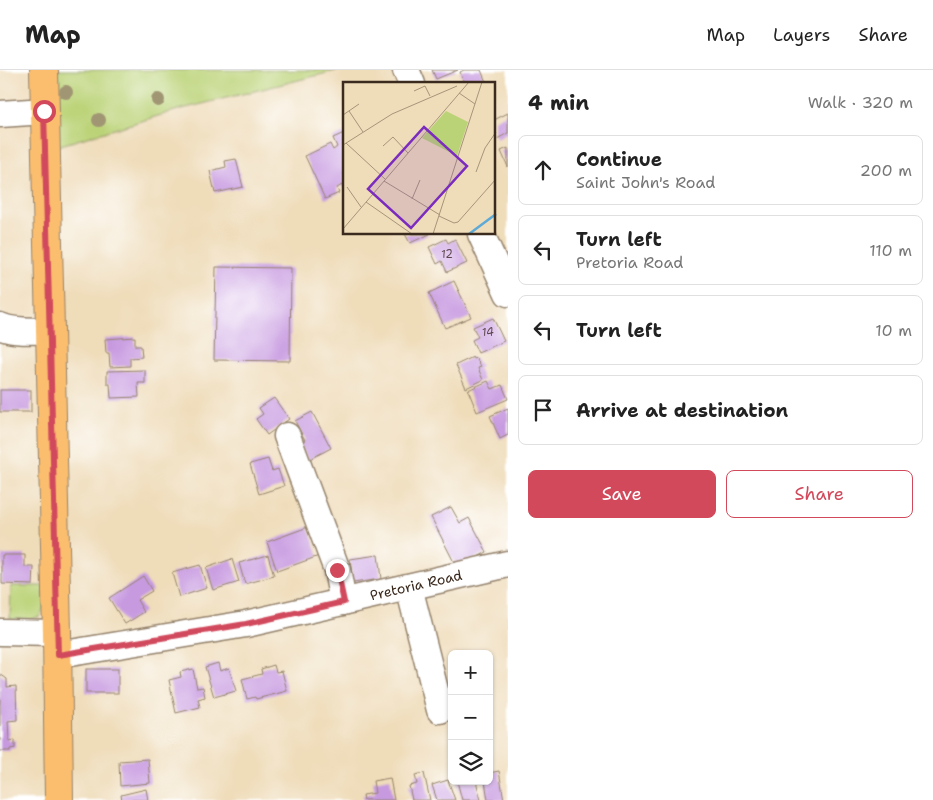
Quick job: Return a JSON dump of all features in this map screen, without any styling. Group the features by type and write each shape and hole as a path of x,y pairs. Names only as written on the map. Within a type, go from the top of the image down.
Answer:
{"main road":[{"path":"44,70 60,800"}],"street":[{"path":"406,70 411,82"},
{"path":"0,114 44,111"},
{"path":"481,235 508,293"},
{"path":"0,326 5,329 50,330"},
{"path":"287,436 337,570 344,602"},
{"name":"Pretoria Road","path":"0,632 58,644 246,624 508,564"},
{"path":"409,587 440,710"}],"green space":[{"path":"53,70 339,70 178,110 54,147"},
{"path":"11,586 44,586 44,608 39,617 10,619"}],"building":[{"path":"432,70 458,70 436,79"},
{"path":"464,70 481,70 486,82 464,82 460,72"},
{"path":"508,113 508,133 497,139 496,137 496,119"},
{"path":"343,133 343,188 342,185 337,188 339,193 325,199 305,156 330,144 333,150 337,147 333,138"},
{"path":"508,148 508,167 501,151"},
{"path":"236,159 243,187 215,193 210,171 226,167 225,161"},
{"path":"406,235 428,235 410,243"},
{"path":"446,239 448,243 455,239 467,263 447,272 442,261 437,264 429,247"},
{"path":"216,267 291,268 290,361 214,360"},
{"path":"454,281 471,317 445,328 429,293"},
{"path":"493,318 504,341 478,353 472,340 478,337 473,327"},
{"path":"135,337 135,346 141,346 142,357 130,358 130,366 110,367 105,339"},
{"path":"473,357 473,359 476,358 481,367 478,368 483,380 466,388 456,365"},
{"path":"145,370 145,383 138,383 139,397 111,398 110,384 107,384 107,371"},
{"path":"488,381 492,389 502,385 508,399 477,412 468,390"},
{"path":"0,390 31,390 31,412 0,412"},
{"path":"274,398 289,419 267,435 256,419 263,414 259,408"},
{"path":"508,408 508,435 500,439 490,416"},
{"path":"312,412 331,448 308,460 299,443 305,440 295,421"},
{"path":"268,459 272,471 278,469 284,486 259,494 250,464"},
{"path":"451,507 460,523 469,518 487,552 457,568 431,517"},
{"path":"308,527 319,556 277,571 267,542"},
{"path":"2,555 25,555 25,567 34,567 33,585 2,584"},
{"path":"268,555 274,576 245,584 239,563"},
{"path":"378,555 381,579 353,583 350,559"},
{"path":"232,559 239,582 213,590 206,568"},
{"path":"200,565 207,588 179,597 172,573"},
{"path":"143,576 152,591 137,600 144,612 125,624 109,598"},
{"path":"218,663 220,671 229,668 236,691 214,697 205,667"},
{"path":"274,665 276,672 282,671 287,691 256,699 255,697 247,699 242,679 262,674 261,669"},
{"path":"86,669 118,669 118,693 86,693"},
{"path":"193,669 197,688 203,687 205,697 198,699 200,707 176,713 169,680 181,677 180,672"},
{"path":"0,674 7,679 7,687 16,686 17,720 8,721 9,741 15,740 15,748 10,749 10,751 0,751"},
{"path":"148,759 150,783 120,786 119,761"},
{"path":"499,771 504,800 488,800 486,785 493,785 493,772"},
{"path":"424,773 430,800 412,800 409,786 417,784 415,775"},
{"path":"390,778 394,800 364,800 363,795 375,793 373,781"},
{"path":"448,780 448,785 450,785 455,800 437,800 432,785"},
{"path":"458,785 477,785 481,800 462,800"},
{"path":"146,789 148,800 122,800 121,795"}],"route":[{"path":"44,111 58,655 246,624 344,602 337,570"}]}
